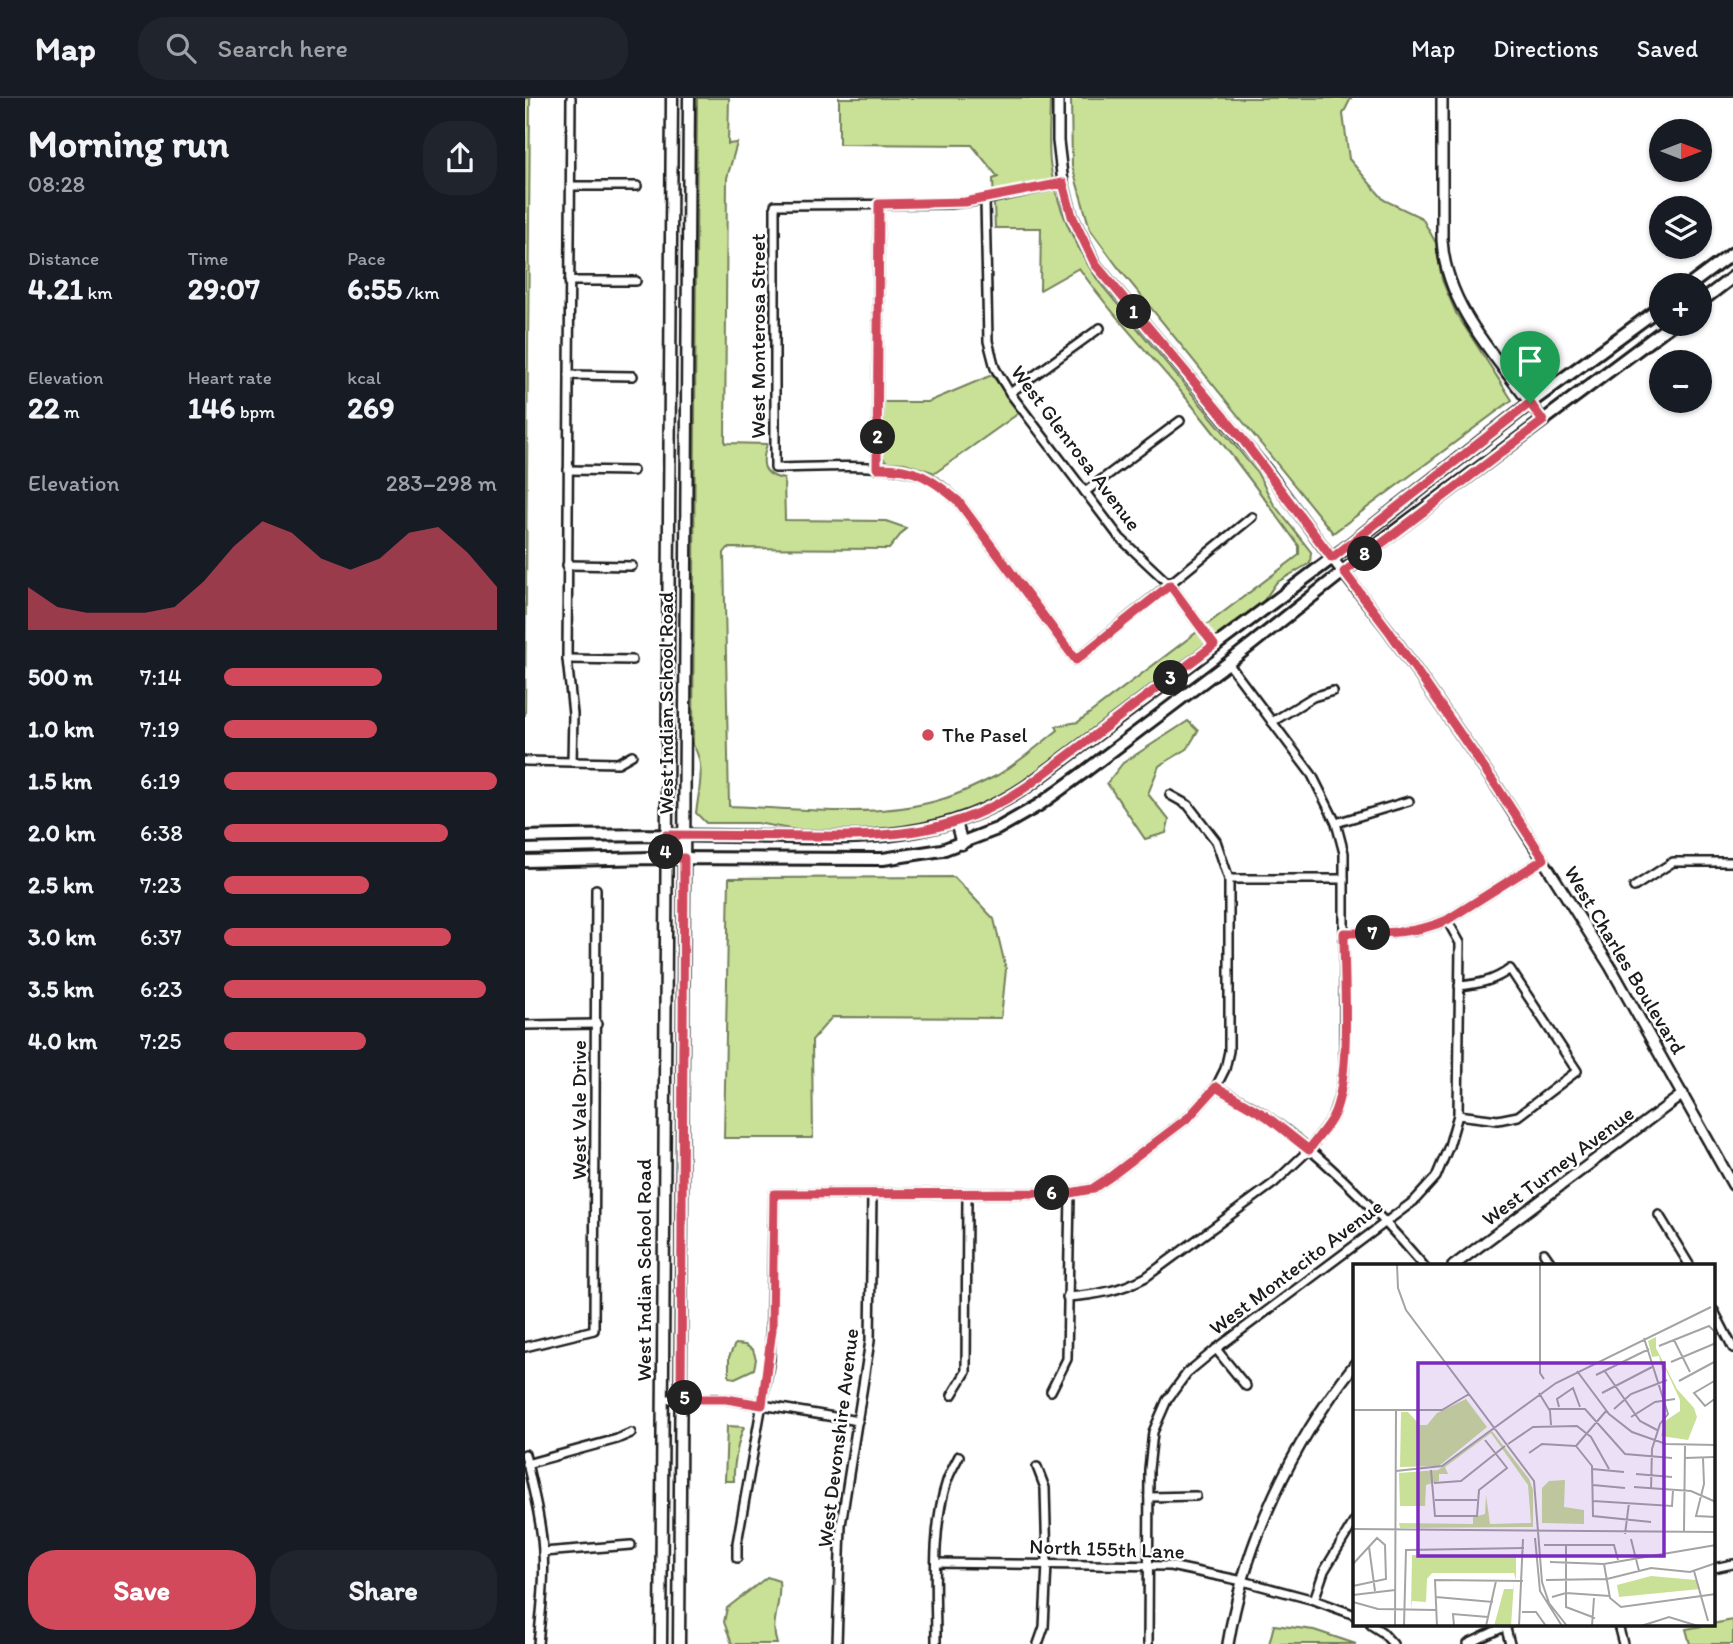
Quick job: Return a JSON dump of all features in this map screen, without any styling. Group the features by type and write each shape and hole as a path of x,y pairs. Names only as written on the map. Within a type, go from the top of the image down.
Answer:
{"main road":[{"name":"West Indian School Road","path":"661,1644 672,98"},
{"name":"West Indian School Road","path":"679,1644 689,98"},
{"path":"1706,273 1733,253"},
{"path":"1712,293 1733,277"},
{"path":"525,837 876,837 912,833 956,822 1000,804 1332,558 1530,403 1649,316"},
{"path":"525,861 666,858 883,859 921,855 962,844 1013,821 1039,806 1656,336"},
{"path":"956,822 962,844"}],"street":[{"path":"571,98 567,659 573,714 572,762"},
{"name":"West Charles Boulevard","path":"1058,98 1058,141 1063,183 1072,216 1095,264 1243,440 1389,631 1544,859 1610,966 1733,1185"},
{"path":"1442,98 1443,252 1451,281 1464,312 1543,421"},
{"path":"1063,183 985,200 941,204 879,204 877,468 897,468 919,474 935,481 958,501 1076,660 1252,517"},
{"path":"571,186 637,186"},
{"name":"West Glenrosa Avenue","path":"985,200 988,341 995,369 1010,393 1120,538 1170,585 1214,645"},
{"name":"West Monterosa Street","path":"877,468 775,468 775,205 879,204"},
{"path":"569,281 636,281"},
{"path":"1010,393 1100,328"},
{"path":"569,375 633,376"},
{"path":"1085,492 1180,421"},
{"path":"568,470 633,471"},
{"path":"567,565 632,566"},
{"path":"567,659 632,660"},
{"path":"1067,1297 1112,1292 1146,1277 1274,1182 1309,1150 1332,1118 1340,1094 1344,1070 1344,853 1336,823 1312,775 1228,663"},
{"path":"1272,722 1313,697 1333,691"},
{"path":"525,761 618,762 632,755"},
{"path":"737,1558 737,1543 772,1337 774,1194 1070,1193 1092,1189 1189,1117 1216,1087 1225,1069 1229,1051 1229,879 1216,841 1188,805 1170,795"},
{"path":"1336,823 1409,801"},
{"path":"1344,933 1397,933 1431,927 1447,920 1544,859"},
{"path":"1634,887 1673,862 1733,862"},
{"path":"1229,879 1344,879"},
{"name":"West Vale Drive","path":"525,1347 594,1330 596,889"},
{"name":"West Montecito Avenue","path":"1148,1644 1149,1469 1153,1432 1167,1400 1187,1373 1216,1349 1414,1201 1436,1177 1449,1146 1458,1115 1460,943 1447,920"},
{"path":"1458,1115 1498,1120 1518,1116 1577,1071 1510,969 1484,983 1459,986"},
{"path":"525,1025 597,1024"},
{"path":"1216,1087 1266,1116 1309,1150 1386,1222 1422,1264"},
{"name":"West Turney Avenue","path":"1456,1264 1683,1094"},
{"path":"1051,1391 1067,1359 1070,1193"},
{"name":"West Devonshire Avenue","path":"838,1644 841,1525 870,1341 871,1194"},
{"path":"952,1395 966,1372 967,1194"},
{"path":"1659,1215 1689,1264"},
{"path":"1544,1253 1552,1264"},
{"path":"1715,1313 1733,1348"},
{"path":"1216,1349 1246,1386"},
{"path":"1228,1644 1258,1533 1296,1451 1321,1410 1353,1367"},
{"path":"663,1399 726,1399 858,1421"},
{"path":"526,1464 631,1433"},
{"path":"525,1454 540,1522 543,1552 538,1644"},
{"path":"936,1644 936,1563 940,1519 947,1481 959,1456"},
{"path":"1037,1467 1045,1488 1047,1564 1044,1627 1038,1644"},
{"path":"1149,1497 1196,1496"},
{"path":"1314,1600 1324,1571 1353,1523"},
{"path":"543,1552 631,1545"},
{"name":"North 155th Lane","path":"936,1563 1149,1564 1193,1569 1314,1600 1353,1614"},
{"path":"1715,1568 1733,1564"},
{"path":"1373,1626 1393,1644"},
{"path":"1468,1644 1504,1626"},
{"path":"1506,1626 1510,1644"},
{"path":"1618,1626 1623,1644"}],"green space":[{"path":"525,98 530,98 530,102 525,716"},
{"path":"697,98 729,98 728,144 737,143 727,178 725,443 767,444 765,467 771,475 784,479 785,520 886,521 906,528 889,549 728,548 724,553 729,806 829,811 880,810 928,803 964,791 1014,765 1058,730 1056,726 1078,722 1299,555 1299,546 1240,466 1079,268 1040,290 1041,228 995,228 993,179 998,177 972,145 839,144 839,98 1050,98 1049,155 1053,179 1068,226 1082,254 1099,282 1257,472 1273,503 1311,552 1310,563 1276,583 1263,602 1006,794 974,809 937,822 881,830 796,830 757,823 706,823 696,813 700,769 693,745"},
{"path":"1071,98 1351,98 1343,114 1349,159 1384,200 1422,218 1436,243 1442,280 1456,313 1512,400 1333,533 1090,229 1072,166"},
{"path":"992,375 1019,413 935,473 905,463 887,462 882,457 883,402 928,402"},
{"path":"1188,721 1198,731 1187,749 1159,766 1148,794 1169,820 1166,833 1145,839 1107,783 1123,763"},
{"path":"954,877 994,919 1006,969 1001,1018 832,1017 812,1040 813,1138 724,1138 729,878"},
{"path":"735,1344 745,1345 753,1350 756,1359 754,1369 735,1378 729,1377 729,1357"},
{"path":"727,1426 744,1427 736,1454 734,1481 725,1481"},
{"path":"767,1577 779,1581 774,1628 777,1644 732,1644 724,1622 727,1608"},
{"path":"1733,1620 1733,1644 1690,1644 1686,1629 1715,1626 1715,1623"},
{"path":"1274,1625 1314,1630 1356,1644 1269,1644"}],"place":[{"name":"The Pasel","path":"928,735"}],"route":[{"path":"1063,183 1072,216 1095,264 1243,440 1332,558 1530,403 1543,421 1344,572 1389,631 1544,859 1447,920 1431,927 1397,933 1344,933 1344,1070 1332,1118 1309,1150 1266,1116 1216,1087 1189,1117 1092,1189 1070,1193 774,1194 772,1330 762,1405 726,1399 681,1399 684,858 666,858 666,835 876,837 939,828 986,811 1011,797 1214,645 1170,585 1076,660 958,501 935,481 919,474 897,468 877,468 879,204 941,204 985,200 1063,183"}]}
